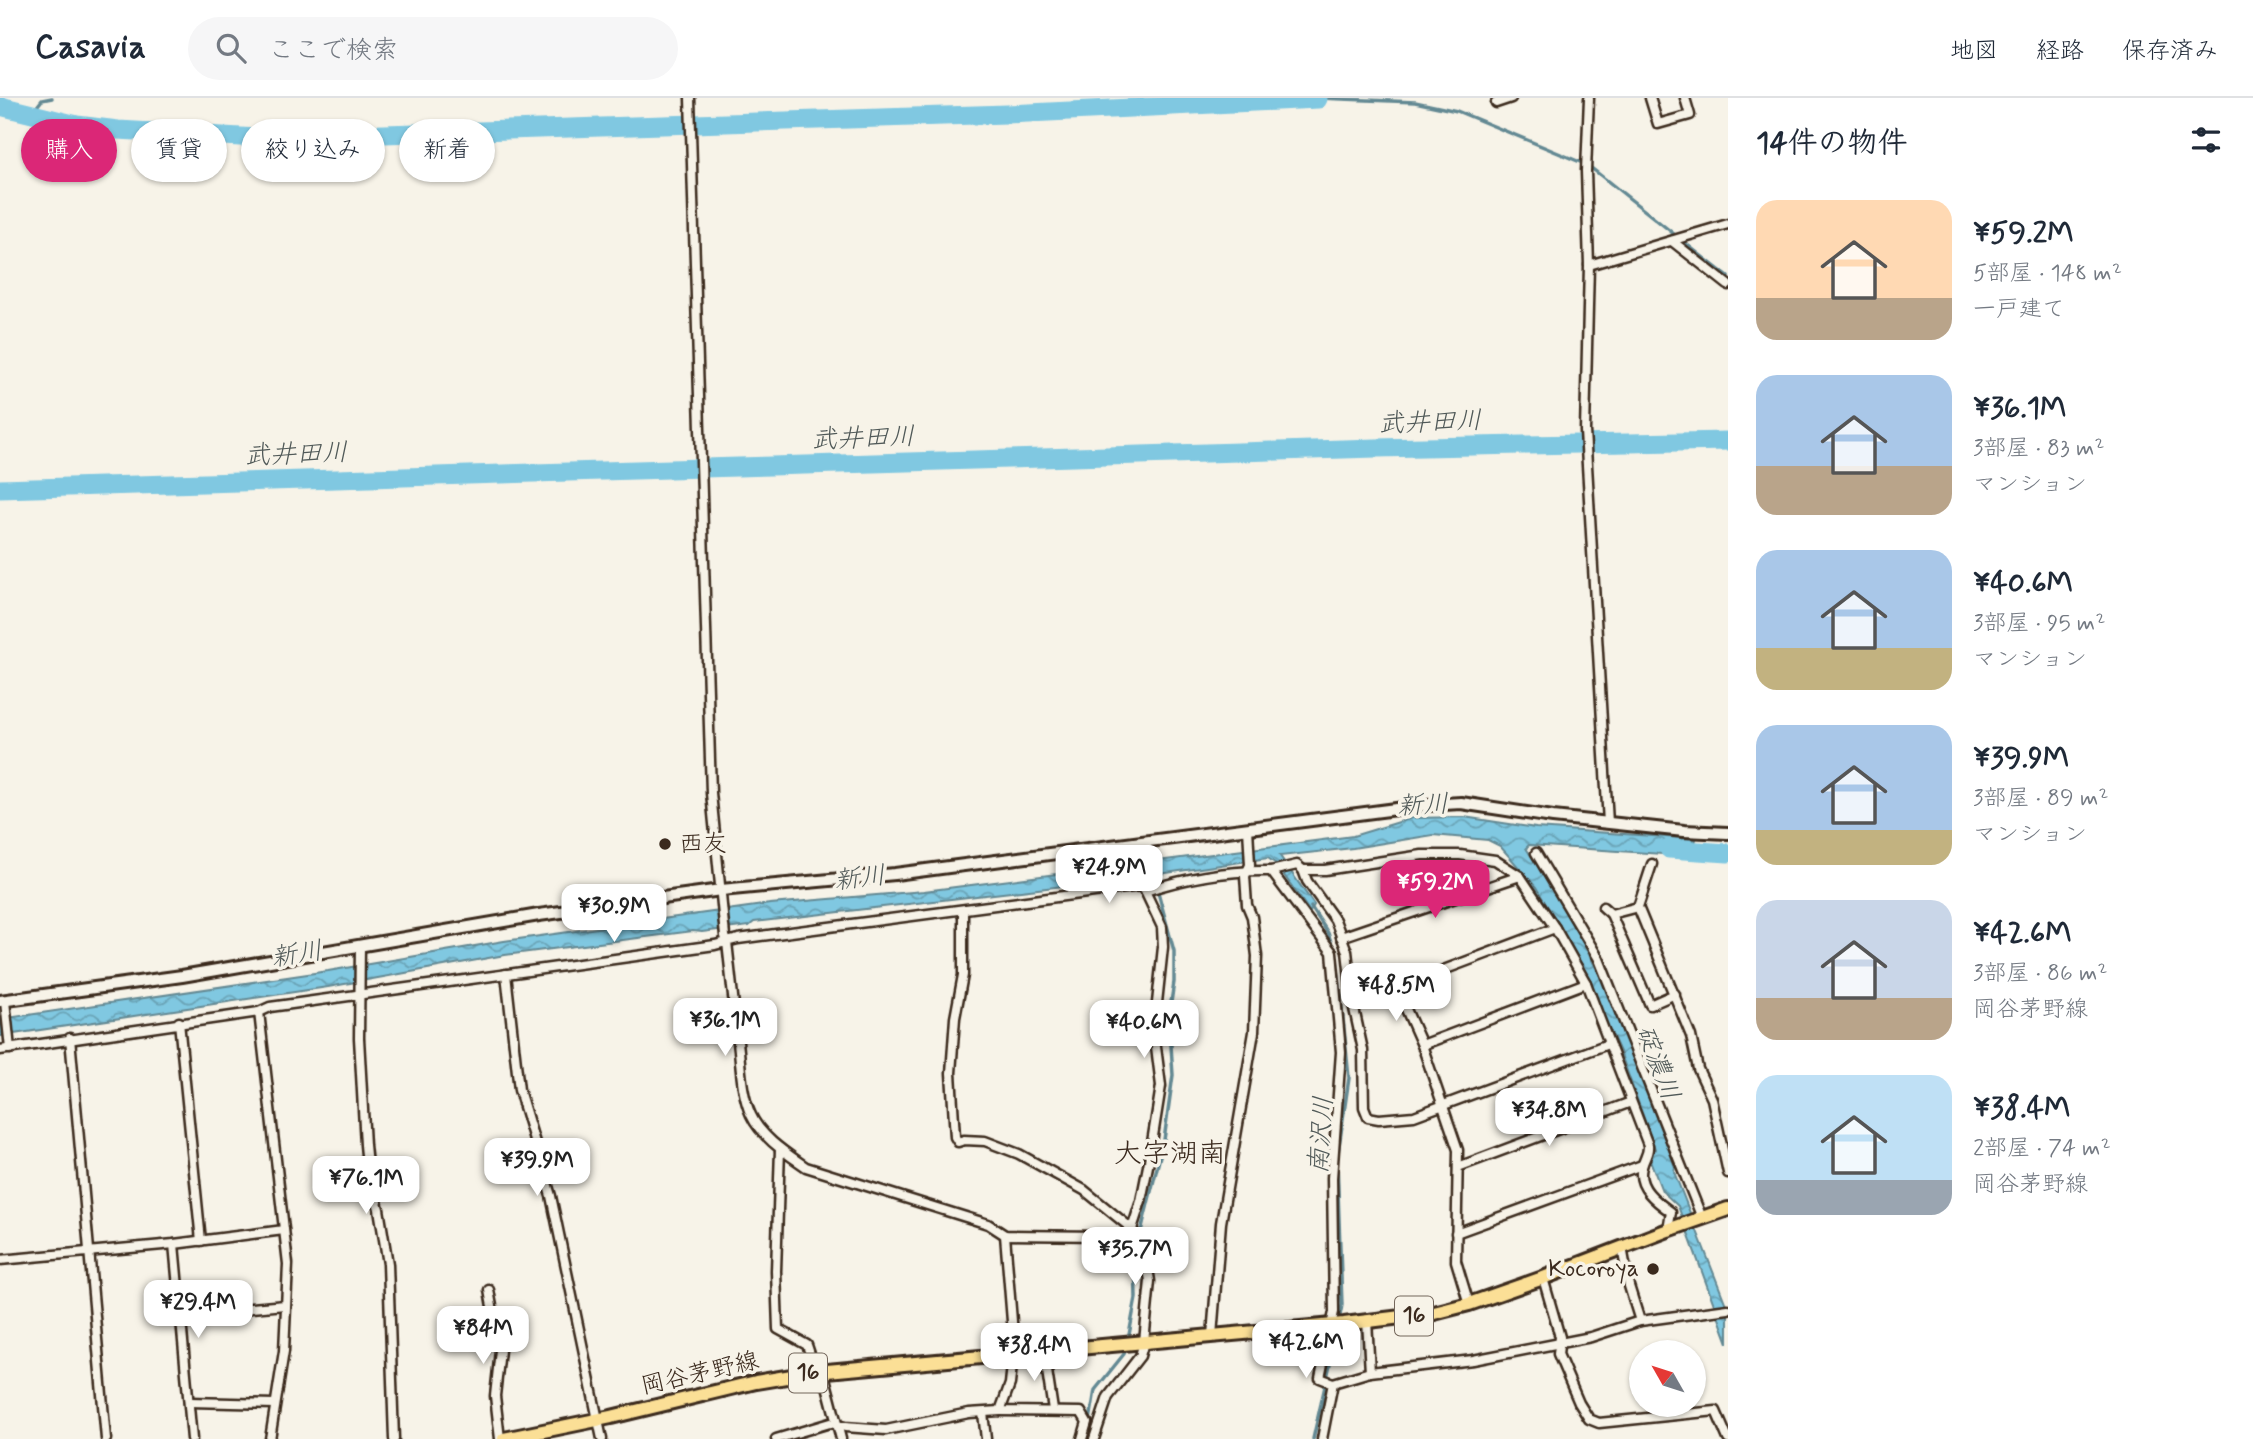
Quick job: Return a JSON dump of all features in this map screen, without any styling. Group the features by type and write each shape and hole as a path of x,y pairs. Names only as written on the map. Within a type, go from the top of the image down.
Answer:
{"main road":[{"name":"岡谷茅野線","path":"502,1439 756,1381 816,1372 1434,1313 1469,1304 1543,1278 1728,1209"}],"street":[{"path":"0,1050 10,1046 259,1012 270,1007 360,991 506,974 726,939 963,911 1140,886 1162,927 1163,947 1154,1031 1161,1086 1141,1201 1132,1229 1132,1241 1104,1236 1005,1235 988,1224 806,1167 780,1149 751,1115 745,1098 726,939 711,793 690,98"},
{"path":"1496,103 1511,98"},
{"path":"1589,98 1586,172 1589,265 1585,445 1608,823"},
{"path":"1650,98 1658,124 1690,115 1685,98"},
{"path":"1589,265 1728,225"},
{"path":"1672,241 1728,285"},
{"path":"10,1046 4,1005 182,975 360,951 539,915 721,890 895,874 1248,833 1461,803 1608,823 1728,833"},
{"path":"1212,1336 1221,1223 1254,1032 1257,956 1252,917 1247,905 1245,876 1249,868 1248,833"},
{"path":"1536,853 1599,959 1700,1219"},
{"path":"1303,870 1325,870 1422,855 1460,855 1495,860 1520,876 1555,928 1586,983 1648,1145 1641,1173 1648,1193 1671,1212 1674,1228"},
{"path":"1652,864 1638,907 1691,1036 1698,1069 1712,1099 1728,1172"},
{"path":"1145,891 1164,884 1249,868 1271,871 1297,865 1303,870 1307,881 1335,920 1347,951 1353,1004 1363,1049 1364,1107 1368,1117 1379,1119 1414,1116 1608,1044"},
{"path":"1271,871 1332,952 1341,1052 1332,1178 1334,1312 1320,1378 1334,1383 1370,1372 1473,1360 1591,1337 1640,1321 1728,1309"},
{"path":"1342,937 1520,876"},
{"path":"1603,907 1611,914 1650,1004 1675,994"},
{"path":"1611,914 1638,907"},
{"path":"963,911 963,975 955,1018 951,1073 955,1137 958,1142 985,1141 1019,1154 1084,1190 1132,1229 1145,1250 1150,1280 1139,1342 1140,1356 1108,1397 1094,1439"},
{"path":"1353,1004 1555,928"},
{"path":"360,951 359,1038 367,1165 379,1209 388,1264 394,1439"},
{"path":"506,974 519,1090 551,1196 602,1439"},
{"path":"1422,1045 1586,983"},
{"path":"1397,989 1422,1045 1458,1150 1456,1261 1469,1304"},
{"path":"259,1012 288,1264 284,1351 270,1439"},
{"path":"179,1023 201,1241"},
{"path":"70,1038 106,1439"},
{"path":"1458,1167 1631,1102"},
{"path":"780,1149 776,1271 778,1329 807,1345 816,1372 825,1378 841,1439"},
{"path":"1456,1233 1642,1165"},
{"path":"0,1260 174,1244 284,1230"},
{"path":"1000,1411 1010,1384 1014,1346 1005,1235"},
{"path":"174,1244 192,1439"},
{"path":"1622,1247 1629,1286 1640,1321"},
{"path":"1543,1278 1560,1344 1558,1354 1579,1403 1589,1419 1599,1423 1716,1411 1728,1439"},
{"path":"489,1290 500,1350 495,1396 502,1439"},
{"path":"229,1310 285,1305"},
{"path":"1367,1321 1370,1372"},
{"path":"1044,1351 1053,1410"},
{"path":"1322,1439 1334,1383"},
{"path":"189,1402 274,1404"},
{"path":"776,1439 830,1423 837,1426 886,1430 969,1413 1053,1410 1081,1412 1087,1422 1082,1439"},
{"path":"983,1413 986,1439"}],"water":[{"path":"1464,817 1536,828 1696,839 1692,856 1529,845 1526,848 1584,945 1622,1024 1675,1167 1674,1172 1728,1310 1728,1343 1678,1206 1662,1191 1650,1160 1655,1149 1620,1052 1572,949 1536,887 1500,846 1488,840 1433,835 1280,856 1314,905 1310,912 1276,864 1268,858 1132,878 754,922 749,926 505,955 328,987 0,1036 0,1019 328,971 504,941 770,904 924,891 1353,836 1412,818"}],"waterway":[{"path":"31,114 42,100 52,98"},
{"path":"1318,98 1415,102 1457,111 1580,162"},
{"path":"0,106 77,125 258,138 1007,114 1318,99"},
{"path":"1590,167 1674,234"},
{"path":"1686,244 1728,277"},
{"name":"武井田川","path":"0,489 1376,448 1728,441"},
{"name":"新川","path":"1669,849 1728,853"},
{"path":"1128,1340 1136,1298 1135,1255 1164,1140 1173,1075 1169,1016 1174,982 1174,951 1152,870"},
{"name":"南沢川","path":"1311,907 1328,933 1337,959 1349,1078 1338,1153"},
{"name":"南沢川","path":"1337,1161 1342,1305 1339,1321"},
{"name":"南沢川","path":"1313,1439 1338,1329"},
{"path":"1087,1439 1095,1390 1126,1348"}],"place":[{"name":"西友","path":"665,844"},
{"name":"Kocoroya","path":"1653,1269"}],"district":[{"name":"大字湖南","path":"1170,1154"}],"water label":[{"name":"碇濃川","path":"1657,1063"}]}
